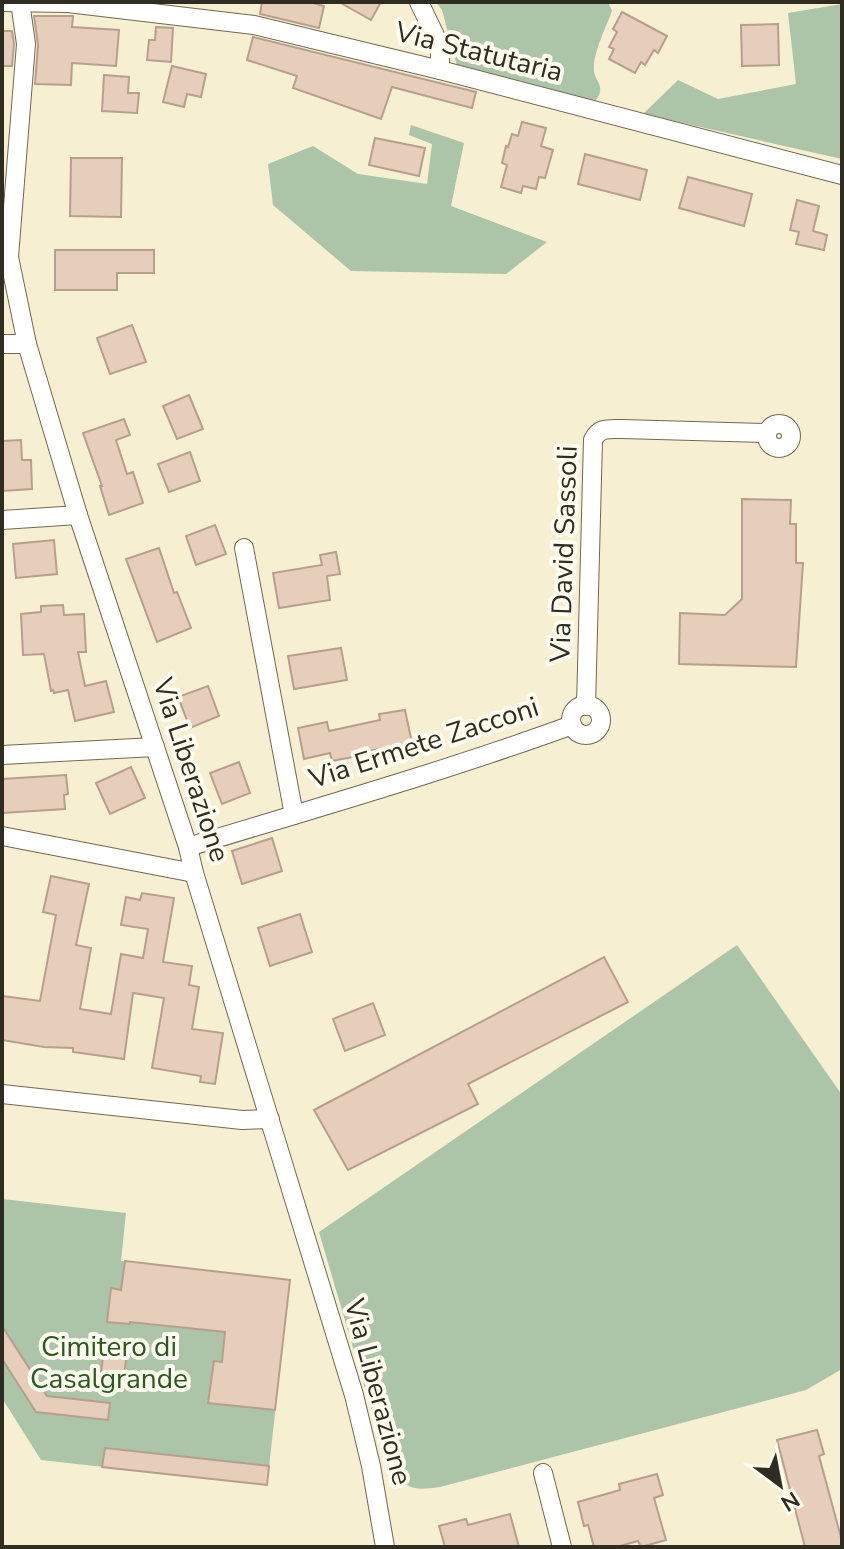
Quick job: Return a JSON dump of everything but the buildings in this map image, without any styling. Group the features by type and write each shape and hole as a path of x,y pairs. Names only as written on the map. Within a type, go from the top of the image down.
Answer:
{"street":[{"name":"Via Statutaria","path":"14,2 68,3 248,24 440,70 842,175"},
{"name":"Via Liberazione","path":"14,2 26,44 9,257 27,344 78,515 188,847 354,1395 371,1466 385,1547"},
{"path":"419,2 440,46 440,70"},
{"path":"2,344 27,344"},
{"name":"Via David Sassoli","path":"572,725 575,710 586,706 593,440 596,433 602,429 622,429 767,433"},
{"path":"2,520 78,515"},
{"name":"Via Ermete Zacconi","path":"244,548 294,815"},
{"name":"Via Ermete Zacconi","path":"188,847 572,725"},
{"path":"2,755 155,747"},
{"path":"2,836 194,873"},
{"path":"2,1094 242,1120 270,1119"},
{"path":"543,1473 562,1547"}],"green space":[{"path":"436,2 608,2 612,11 594,65 600,88 598,97 590,104 457,66 442,10"},
{"path":"842,4 842,159 643,114 678,80 718,99 796,84 788,13"},
{"path":"411,125 464,143 451,206 547,242 506,274 351,271 273,205 268,164 313,146 358,174 427,184 432,144 409,135"},
{"path":"737,945 842,1095 842,1369 806,1390 440,1487 423,1489 406,1485 389,1470 319,1232"},
{"name":"Cimitero di Casalgrande","path":"2,1199 126,1213 121,1261 290,1280 267,1485 41,1460 2,1398"}]}
